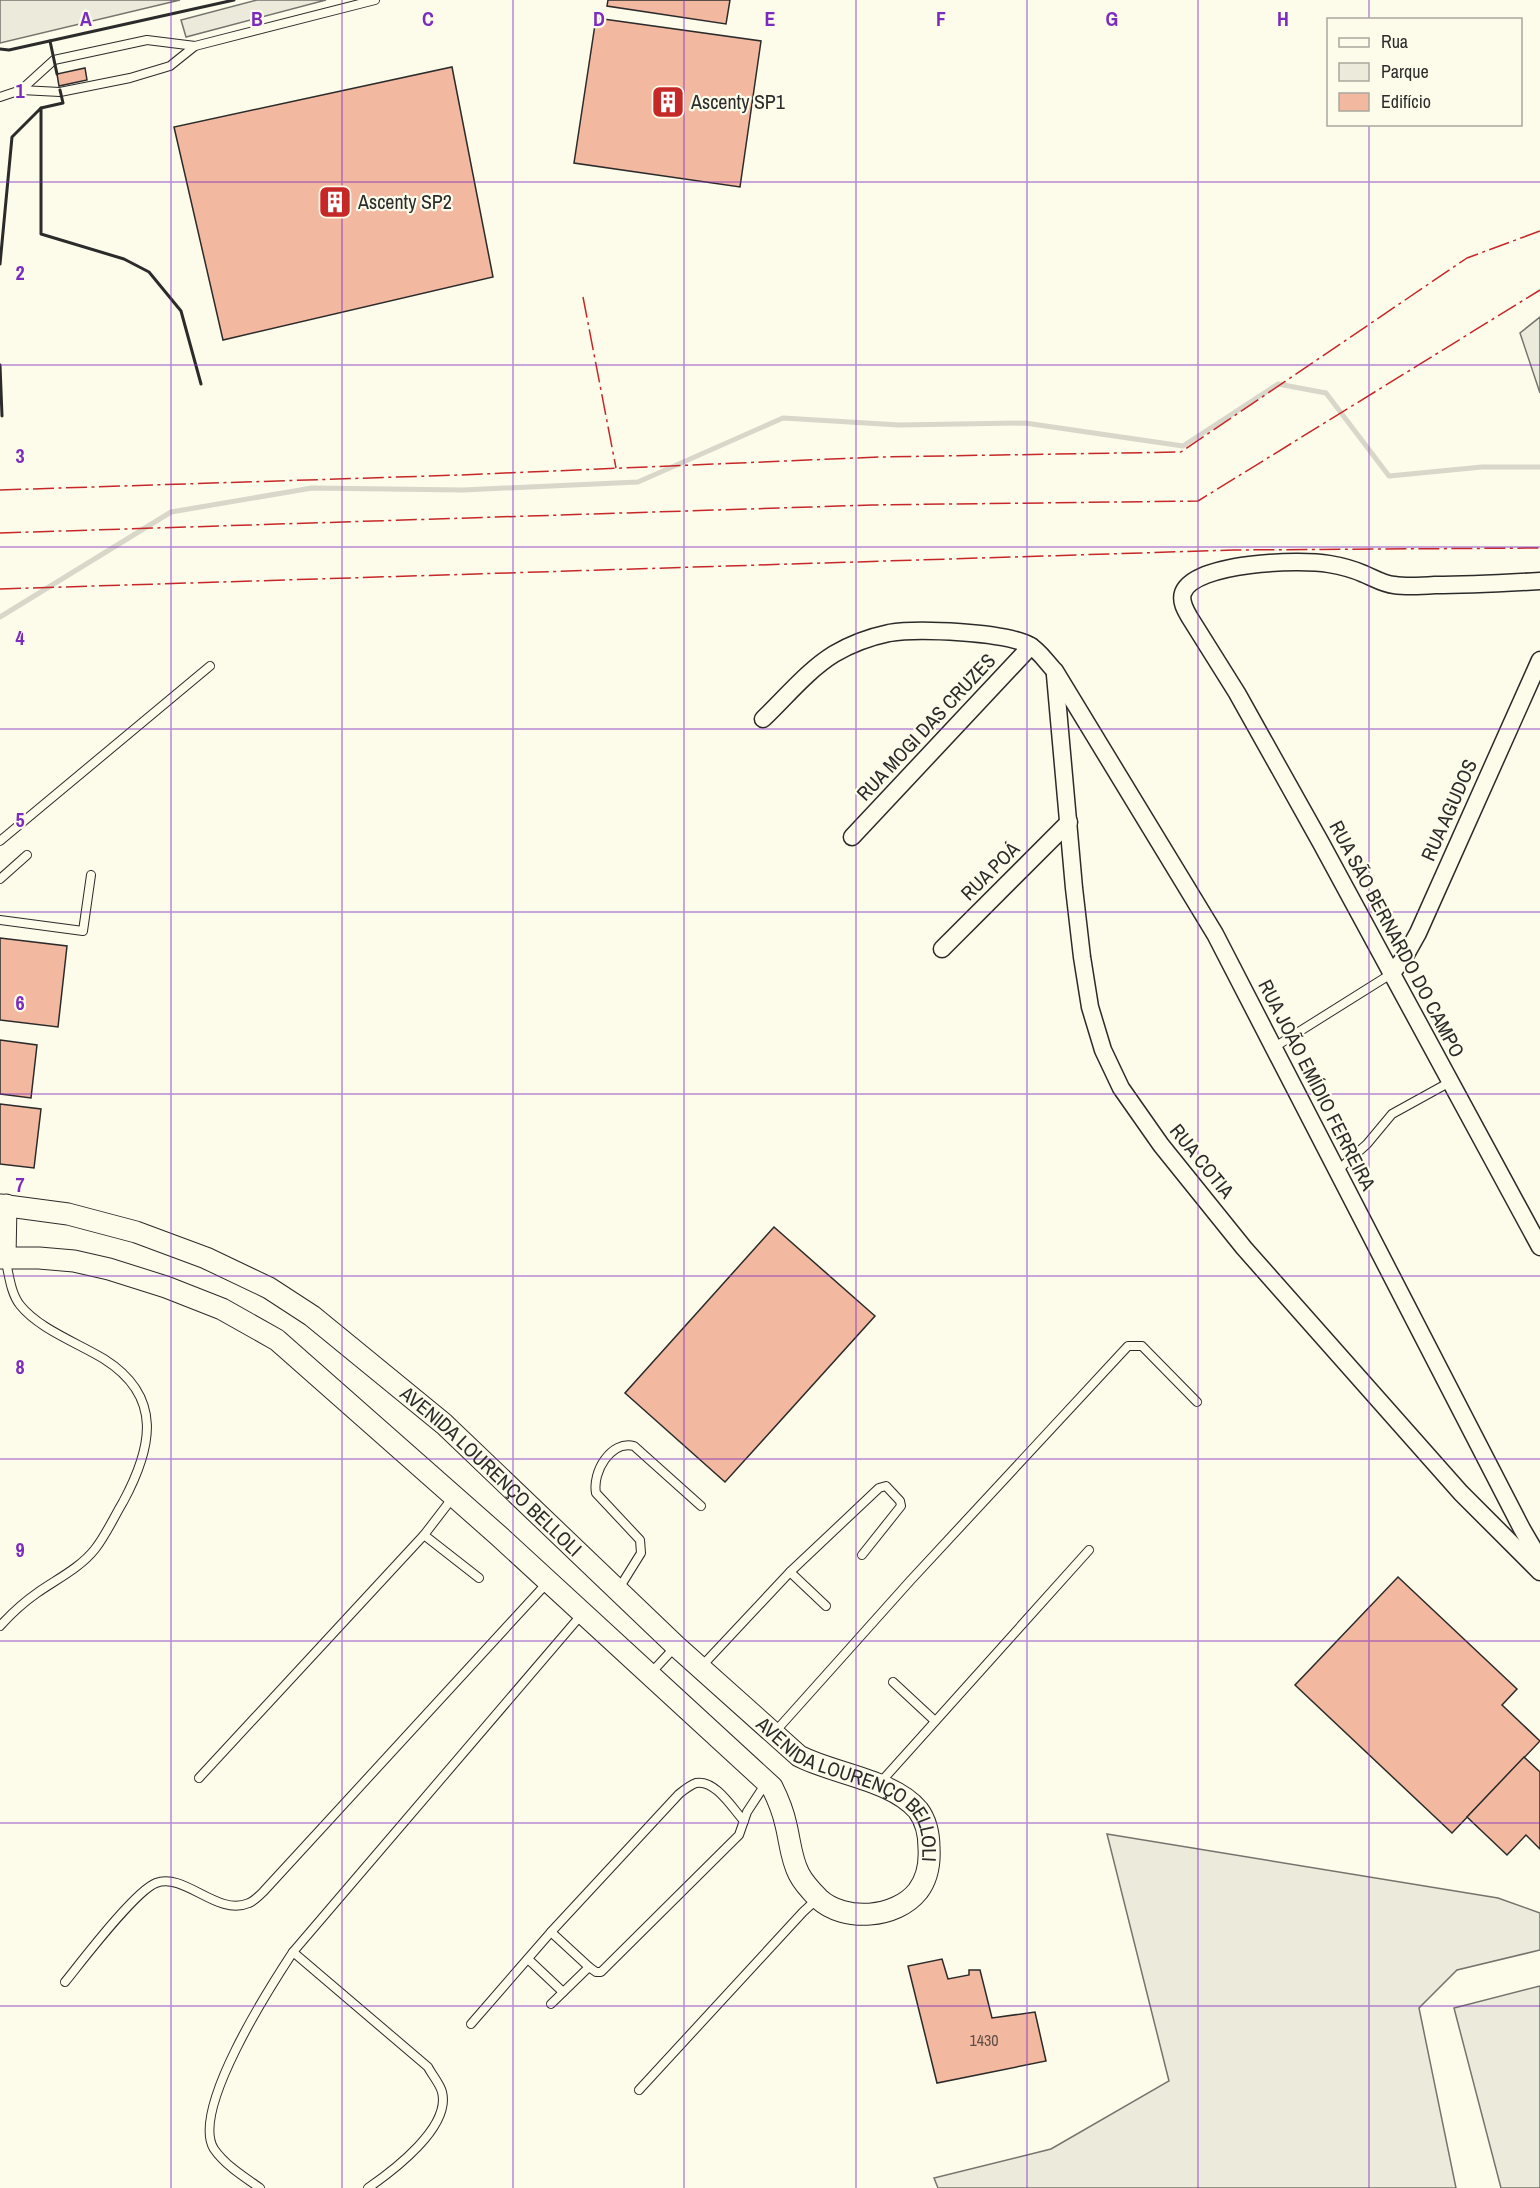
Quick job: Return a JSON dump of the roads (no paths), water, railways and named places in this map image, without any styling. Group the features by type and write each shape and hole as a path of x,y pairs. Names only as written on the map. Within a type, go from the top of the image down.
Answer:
{"street":[{"name":"RUA SÃO BERNARDO DO CAMPO","path":"1540,581 1401,585 1383,583 1349,568 1327,564 1273,563 1227,568 1200,576 1187,586 1182,596 1183,606 1213,653 1322,843 1540,1247"},
{"path":"764,718 807,676 833,655 863,640 892,633 961,633 1010,638 1031,646"},
{"name":"RUA JOÃO EMÍDIO FERREIRA","path":"1031,646 1055,671 1215,934 1336,1171 1368,1227 1522,1530 1540,1560"},
{"name":"RUA MOGI DAS CRUZES","path":"852,837 1031,646"},
{"name":"RUA AGUDOS","path":"1391,974 1404,958 1418,933 1540,660"},
{"name":"RUA COTIA","path":"1055,671 1075,900 1090,1007 1103,1050 1121,1088 1161,1145 1274,1282 1461,1493 1540,1572"},
{"name":"RUA POÁ","path":"942,949 1068,822"},
{"path":"3,1205 3,1257"},
{"name":"AVENIDA LOURENÇO BELLOLI","path":"3,1205 68,1214 136,1232 206,1258 269,1288 312,1316 444,1424 676,1646 799,1756 814,1764 900,1793 918,1810 928,1829 930,1858 926,1877 917,1893 901,1905 855,1916 831,1908 818,1898 799,1874 780,1803 771,1787 549,1581 277,1340 222,1309 166,1287 110,1269 63,1260 3,1257"}],"lane":[{"path":"21,90 54,60 147,40 195,46 375,0"},
{"path":"0,97 21,90 60,92 130,78 170,66 195,46"},
{"path":"0,841 210,666"},
{"path":"0,879 27,855"},
{"path":"0,920 83,931 91,875"},
{"path":"1273,1048 1391,974"},
{"path":"1336,1171 1368,1144 1392,1114 1450,1082"},
{"path":"0,1626 34,1595 78,1566 95,1548 141,1466 148,1432 145,1410 138,1392 125,1376 88,1349 31,1317 19,1303 12,1288 3,1257"},
{"path":"773,1733 1128,1346 1142,1346 1197,1402"},
{"path":"618,1591 642,1548 640,1540 596,1493 597,1472 616,1447 628,1444 634,1446 701,1506"},
{"path":"700,1668 790,1572 879,1488 886,1486 900,1501 901,1506 862,1556"},
{"path":"199,1778 424,1535 454,1496"},
{"path":"424,1535 479,1578"},
{"path":"879,1785 1089,1550"},
{"path":"790,1572 826,1606"},
{"path":"65,1982 124,1911 148,1887 159,1881 177,1883 226,1905 239,1906 250,1903 263,1892 549,1581"},
{"path":"260,2188 232,2168 213,2148 208,2129 212,2106 262,2000 293,1952 582,1614"},
{"path":"649,1674 676,1646"},
{"path":"892,1683 936,1721"},
{"path":"551,1932 589,1967 596,1972 601,1972 739,1835 747,1812 766,1782"},
{"path":"471,2024 551,1932 679,1794 694,1784 703,1784 716,1790 744,1821"},
{"path":"639,2090 818,1898"},
{"path":"293,1952 428,2067 442,2091 443,2108 436,2126 413,2151 368,2188"},
{"path":"528,1959 563,1992"},
{"path":"551,2004 589,1967"}],"waterway":[{"path":"0,617 171,512 312,488 463,490 638,482 783,418 899,425 1025,423 1183,446 1278,384 1326,393 1389,476 1482,467 1540,467"}],"place":[{"name":"Ascenty SP1","path":"668,102"},
{"name":"Ascenty SP2","path":"335,202"}]}
